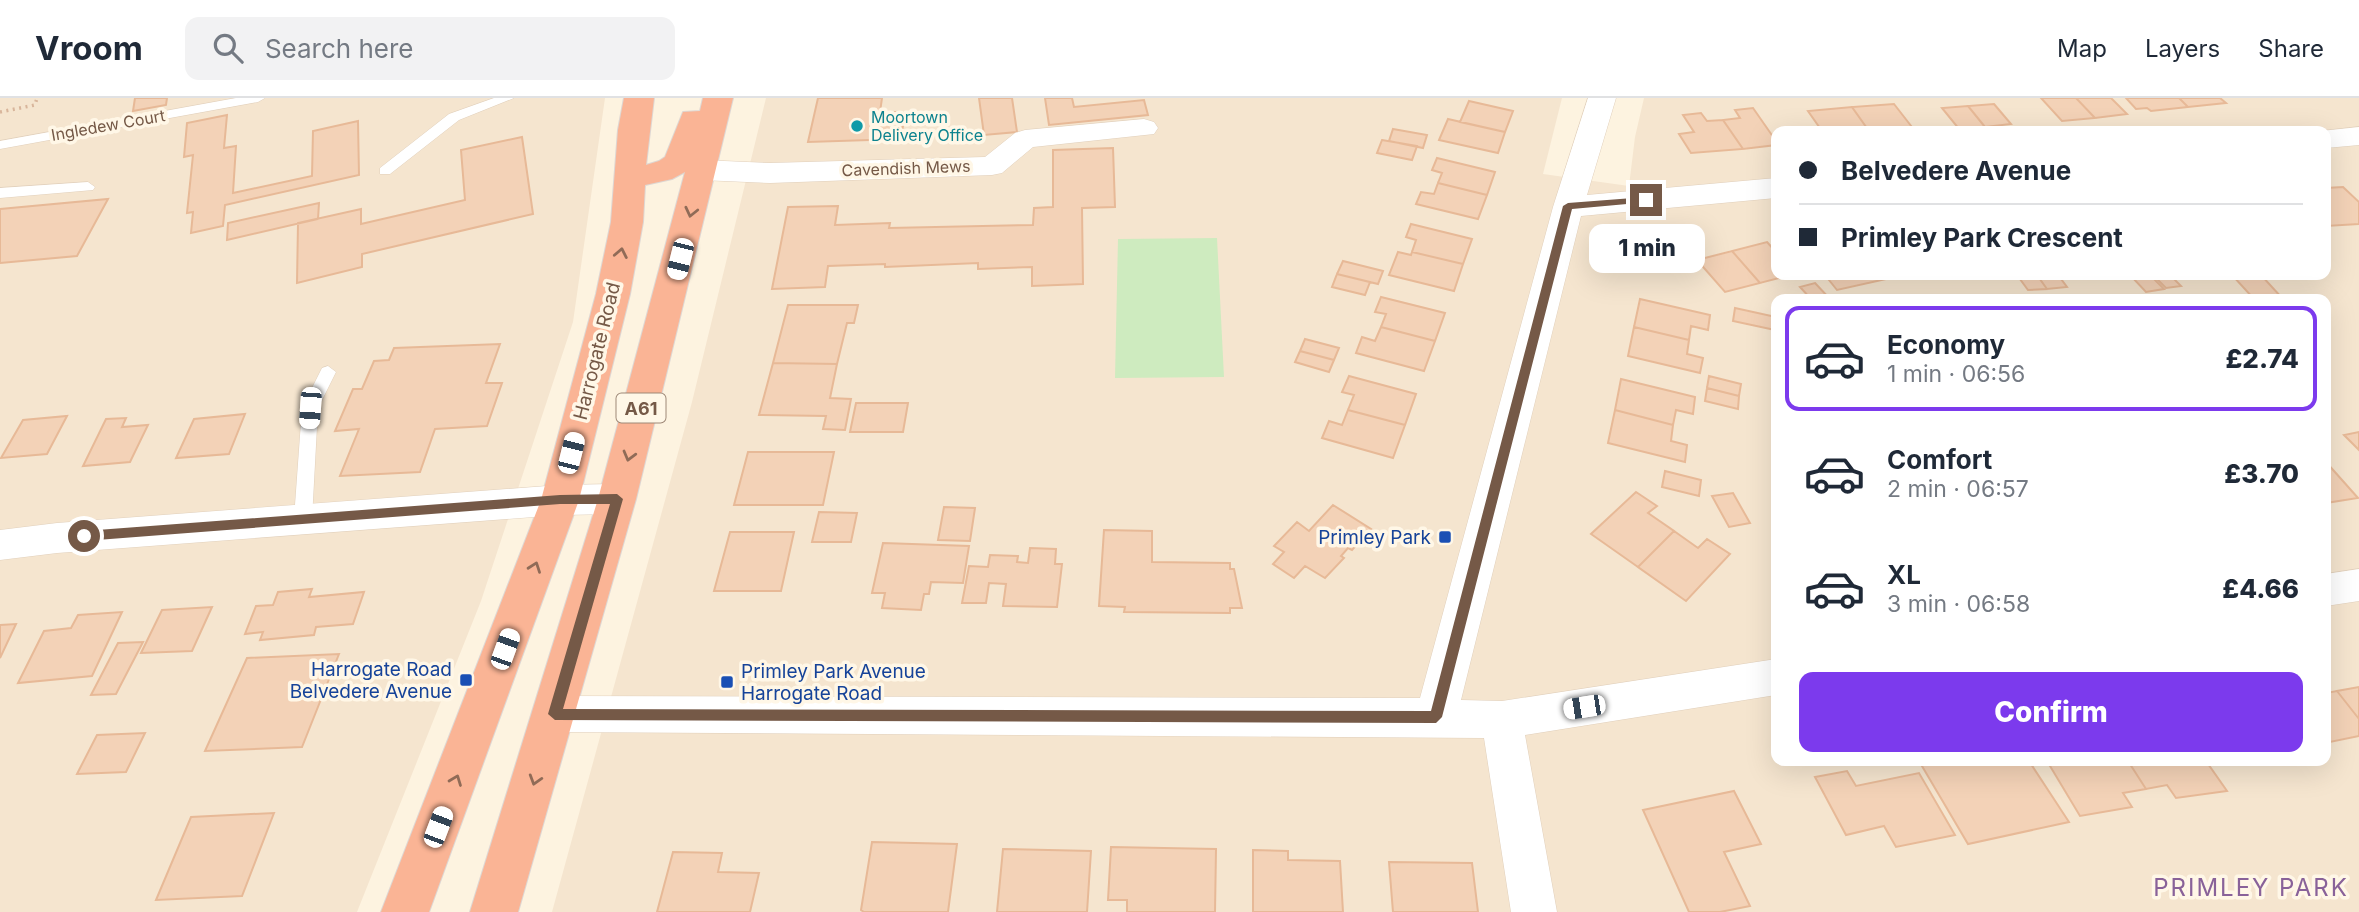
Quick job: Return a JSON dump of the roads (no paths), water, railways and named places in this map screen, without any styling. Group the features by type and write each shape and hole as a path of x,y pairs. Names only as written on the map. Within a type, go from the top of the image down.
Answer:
{"highway":[{"name":"Harrogate Road","path":"405,912 478,724 560,500 612,294 627,222 633,130 639,98"},
{"path":"631,176 663,174 679,164 694,120 717,99"},
{"name":"A61","path":"495,912 617,499 717,99"}],"street":[{"path":"1436,717 1568,206 1602,98"},
{"name":"Cavendish Mews","path":"701,170 770,173 992,166 1025,139 1144,128"},
{"path":"2331,139 2359,136"},
{"path":"1568,206 1771,188"},
{"path":"0,545 303,519 560,500 617,499"},
{"path":"2331,589 2359,585"},
{"path":"555,714 1436,717 1502,720 1771,678"},
{"path":"1502,720 1534,912"}],"lane":[{"name":"Ingledew Court","path":"0,145 258,98"},
{"path":"385,171 454,117 507,98"},
{"path":"0,193 88,187"},
{"path":"303,519 310,408 328,372"}],"place":[{"name":"Moortown Delivery Office","path":"857,126"},
{"name":"Primley Park","path":"1445,537"},
{"name":"Harrogate Road Belvedere Avenue","path":"466,680"},
{"name":"Primley Park Avenue Harrogate Road","path":"727,682"}],"district":[{"name":"PRIMLEY PARK","path":"2251,887"}]}
